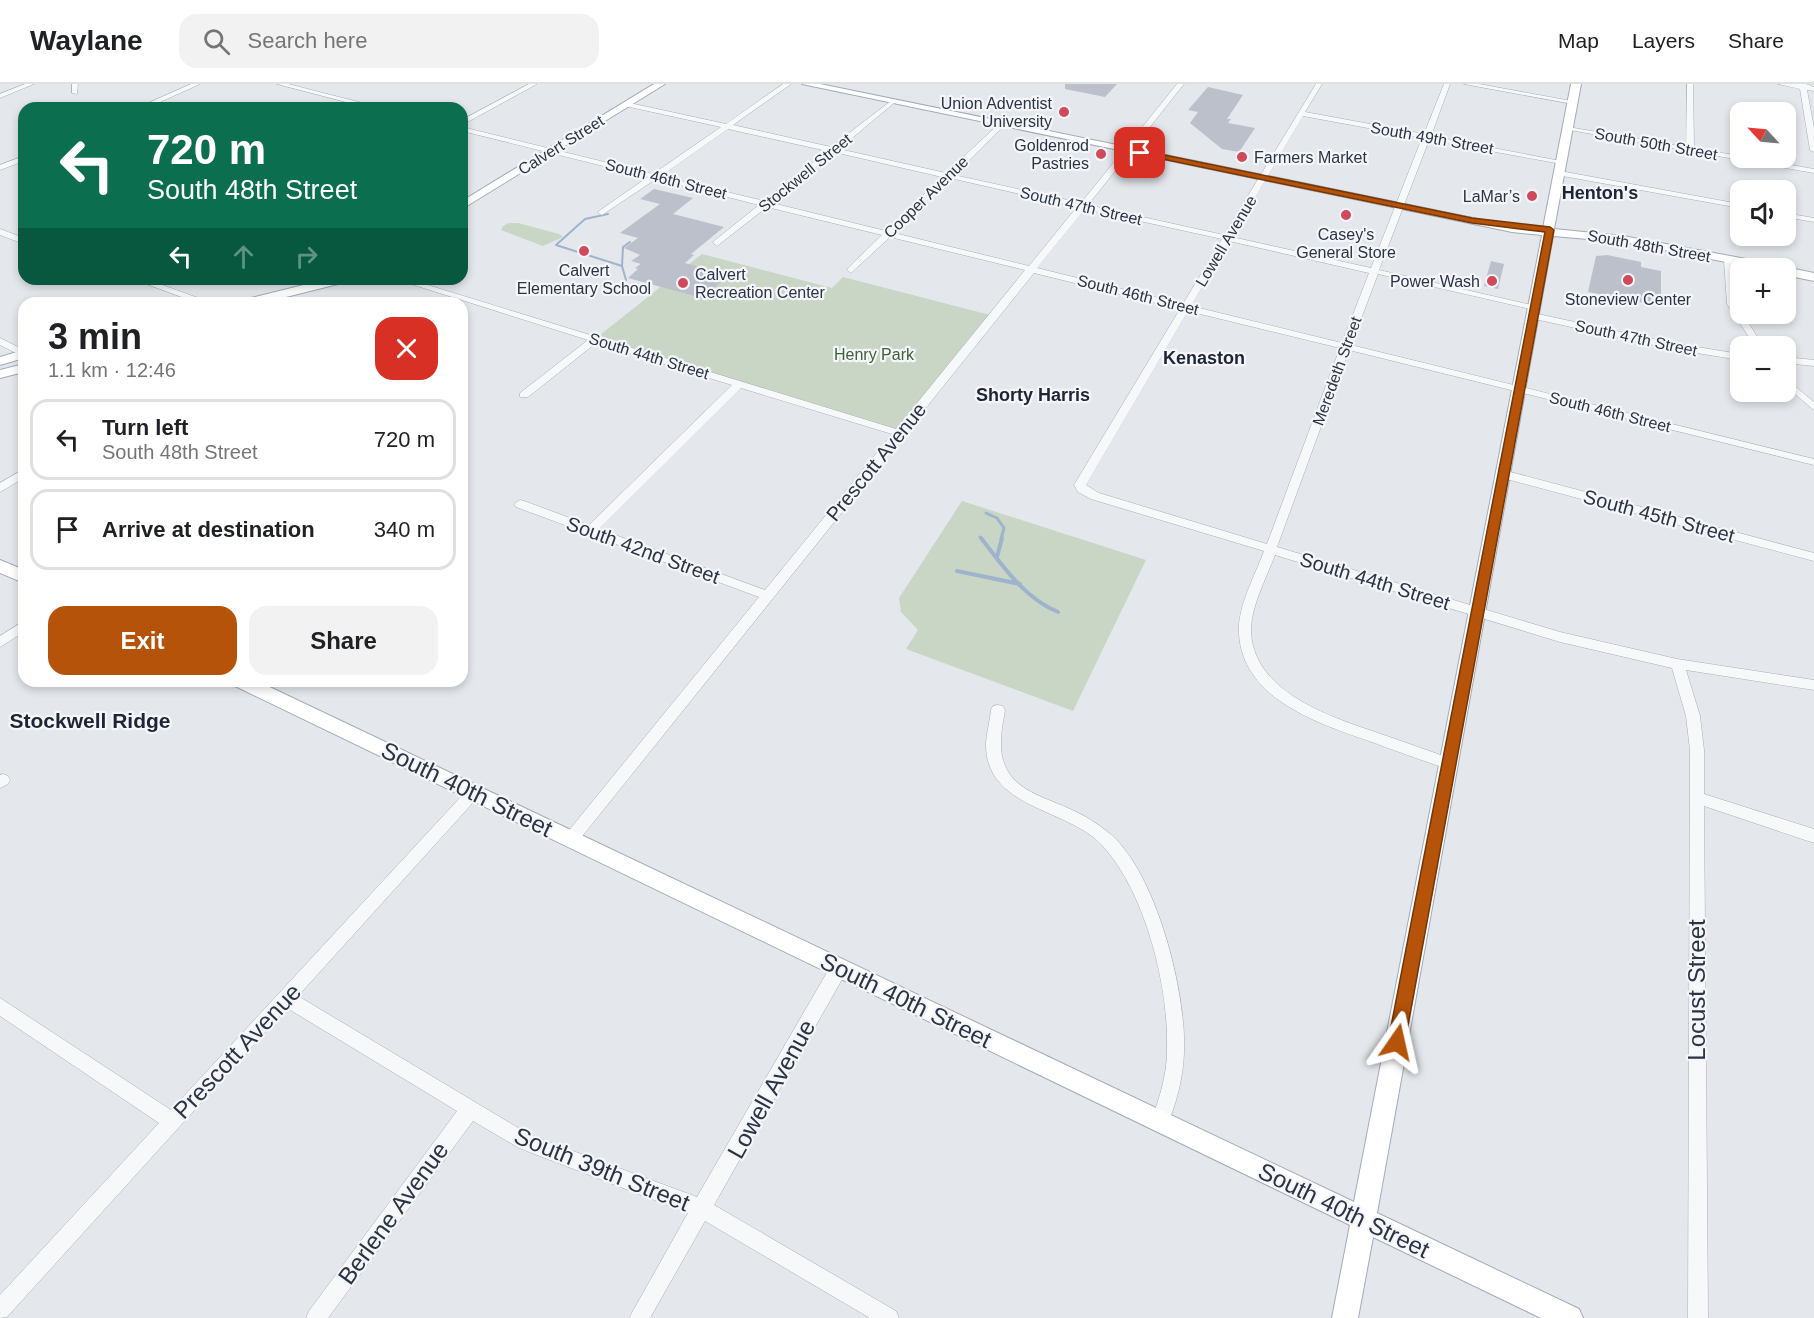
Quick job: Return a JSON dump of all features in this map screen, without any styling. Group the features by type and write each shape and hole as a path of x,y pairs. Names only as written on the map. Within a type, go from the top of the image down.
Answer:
{"main road":[{"name":"Calvert Street","path":"468,202 660,84"},
{"name":"South 48th Street","path":"807,84 1485,223 1623,239 1728,260"},
{"path":"1345,1318 1534,311 1552,230 1576,84"},
{"path":"1796,273 1814,277"},
{"path":"271,297 316,285"},
{"path":"308,297 328,285"},
{"path":"0,361 18,356"},
{"path":"0,374 18,370"},
{"path":"0,566 18,574"},
{"name":"South 40th Street","path":"254,687 1570,1318"}],"street":[{"path":"0,96 31,84"},
{"path":"75,84 75,93"},
{"path":"155,102 197,84"},
{"path":"280,84 355,102"},
{"path":"468,120 534,84"},
{"path":"602,213 788,84"},
{"name":"Prescott Avenue","path":"571,839 1181,84"},
{"name":"Lowell Avenue","path":"1082,489 1080,485 1082,479 1319,84"},
{"name":"Meredeth Street","path":"1447,84 1345,346 1245,624 1247,649 1252,661 1269,684 1301,709 1321,719 1449,764"},
{"path":"1467,84 1573,102"},
{"path":"1690,84 1690,149"},
{"path":"1781,84 1814,89"},
{"path":"1803,86 1814,150"},
{"path":"337,102 343,99"},
{"name":"Stockwell Street","path":"717,243 892,102"},
{"name":"South 47th Street","path":"628,104 1374,271 1672,346 1730,355"},
{"name":"South 49th Street","path":"1302,114 1426,137 1730,204"},
{"name":"Cooper Avenue","path":"851,270 1001,124"},
{"name":"South 50th Street","path":"1568,129 1814,171"},
{"name":"South 46th Street","path":"468,130 1814,462"},
{"path":"0,157 18,163"},
{"path":"0,168 18,161"},
{"path":"1796,217 1814,220"},
{"path":"0,232 18,238"},
{"path":"1728,260 1732,304 1753,336"},
{"path":"156,285 190,297"},
{"path":"162,287 166,285"},
{"name":"South 44th Street","path":"419,285 458,297"},
{"name":"South 44th Street","path":"468,300 899,433"},
{"path":"524,395 595,339"},
{"path":"0,341 18,351"},
{"path":"1796,361 1814,363"},
{"path":"591,530 740,384"},
{"path":"1796,391 1814,407"},
{"name":"South 45th Street","path":"1503,474 1814,557"},
{"path":"0,488 18,477"},
{"name":"South 44th Street","path":"1082,489 1095,496 1478,613 1612,651 1677,664 1814,685"},
{"name":"South 42nd Street","path":"520,504 767,595"},
{"path":"0,642 18,630"},
{"name":"Locust Street","path":"1677,664 1689,696 1695,724 1697,750 1698,1318"},
{"path":"998,710 992,734 994,759 1006,780 1023,796 1077,819 1107,839 1130,874 1147,909 1166,968 1175,1022 1176,1050 1172,1082 1160,1122"},
{"name":"Prescott Avenue","path":"0,1310 474,792"},
{"path":"1696,797 1814,836"},
{"name":"Lowell Avenue","path":"639,1318 839,968"},
{"name":"South 39th Street","path":"286,998 525,1142 703,1209 889,1318"},
{"path":"0,1006 172,1121"},
{"name":"Berlene Avenue","path":"316,1318 470,1109"}],"green space":[{"path":"509,223 518,223 563,237 543,246 501,230"},
{"name":"Henry Park","path":"702,254 832,288 843,277 994,316 899,433 595,339"},
{"path":"962,501 1146,560 1073,711 906,649 918,630 901,612 899,598"}],"building":[{"path":"1065,84 1117,84 1105,97 1065,89"},
{"path":"1208,87 1243,95 1227,119 1231,119 1228,123 1255,128 1239,152 1222,149 1190,123 1198,112 1188,110"},
{"path":"654,189 693,198 673,214 724,227 691,254 694,255 685,263 729,275 702,298 628,278 641,264 631,261 640,255 624,248 638,238 620,233 660,204 640,199"},
{"name":"Stoneview Center","path":"1607,255 1641,262 1641,267 1661,271 1661,306 1588,292 1596,256"},
{"path":"1491,261 1504,264 1498,289 1484,286"}],"waterway":[{"path":"608,214 585,219 556,245 622,266"},
{"path":"622,266 623,247 630,242"},
{"path":"622,266 626,280"},
{"path":"986,513 997,518 1004,528 1001,539"},
{"path":"981,538 1018,584"},
{"path":"997,557 1002,538"},
{"path":"957,571 1018,584"},
{"path":"1018,584 1046,606 1058,612"}],"place":[{"name":"Union Adventist University","path":"1064,112"},
{"name":"Goldenrod Pastries","path":"1101,154"},
{"name":"Farmers Market","path":"1242,157"},
{"name":"LaMar’s","path":"1532,196"},
{"name":"Casey's General Store","path":"1346,215"},
{"name":"Calvert Elementary School","path":"584,251"},
{"name":"Stoneview Center","path":"1628,280"},
{"name":"Power Wash","path":"1492,281"},
{"name":"Calvert Recreation Center","path":"683,283"}],"district":[{"name":"Henton's","path":"1600,193"},
{"name":"Kenaston","path":"1204,358"},
{"name":"Shorty Harris","path":"1033,395"},
{"name":"Stockwell Ridge","path":"90,720"}],"route":[{"path":"1140,153 1472,221 1550,230 1397,1042"}]}
